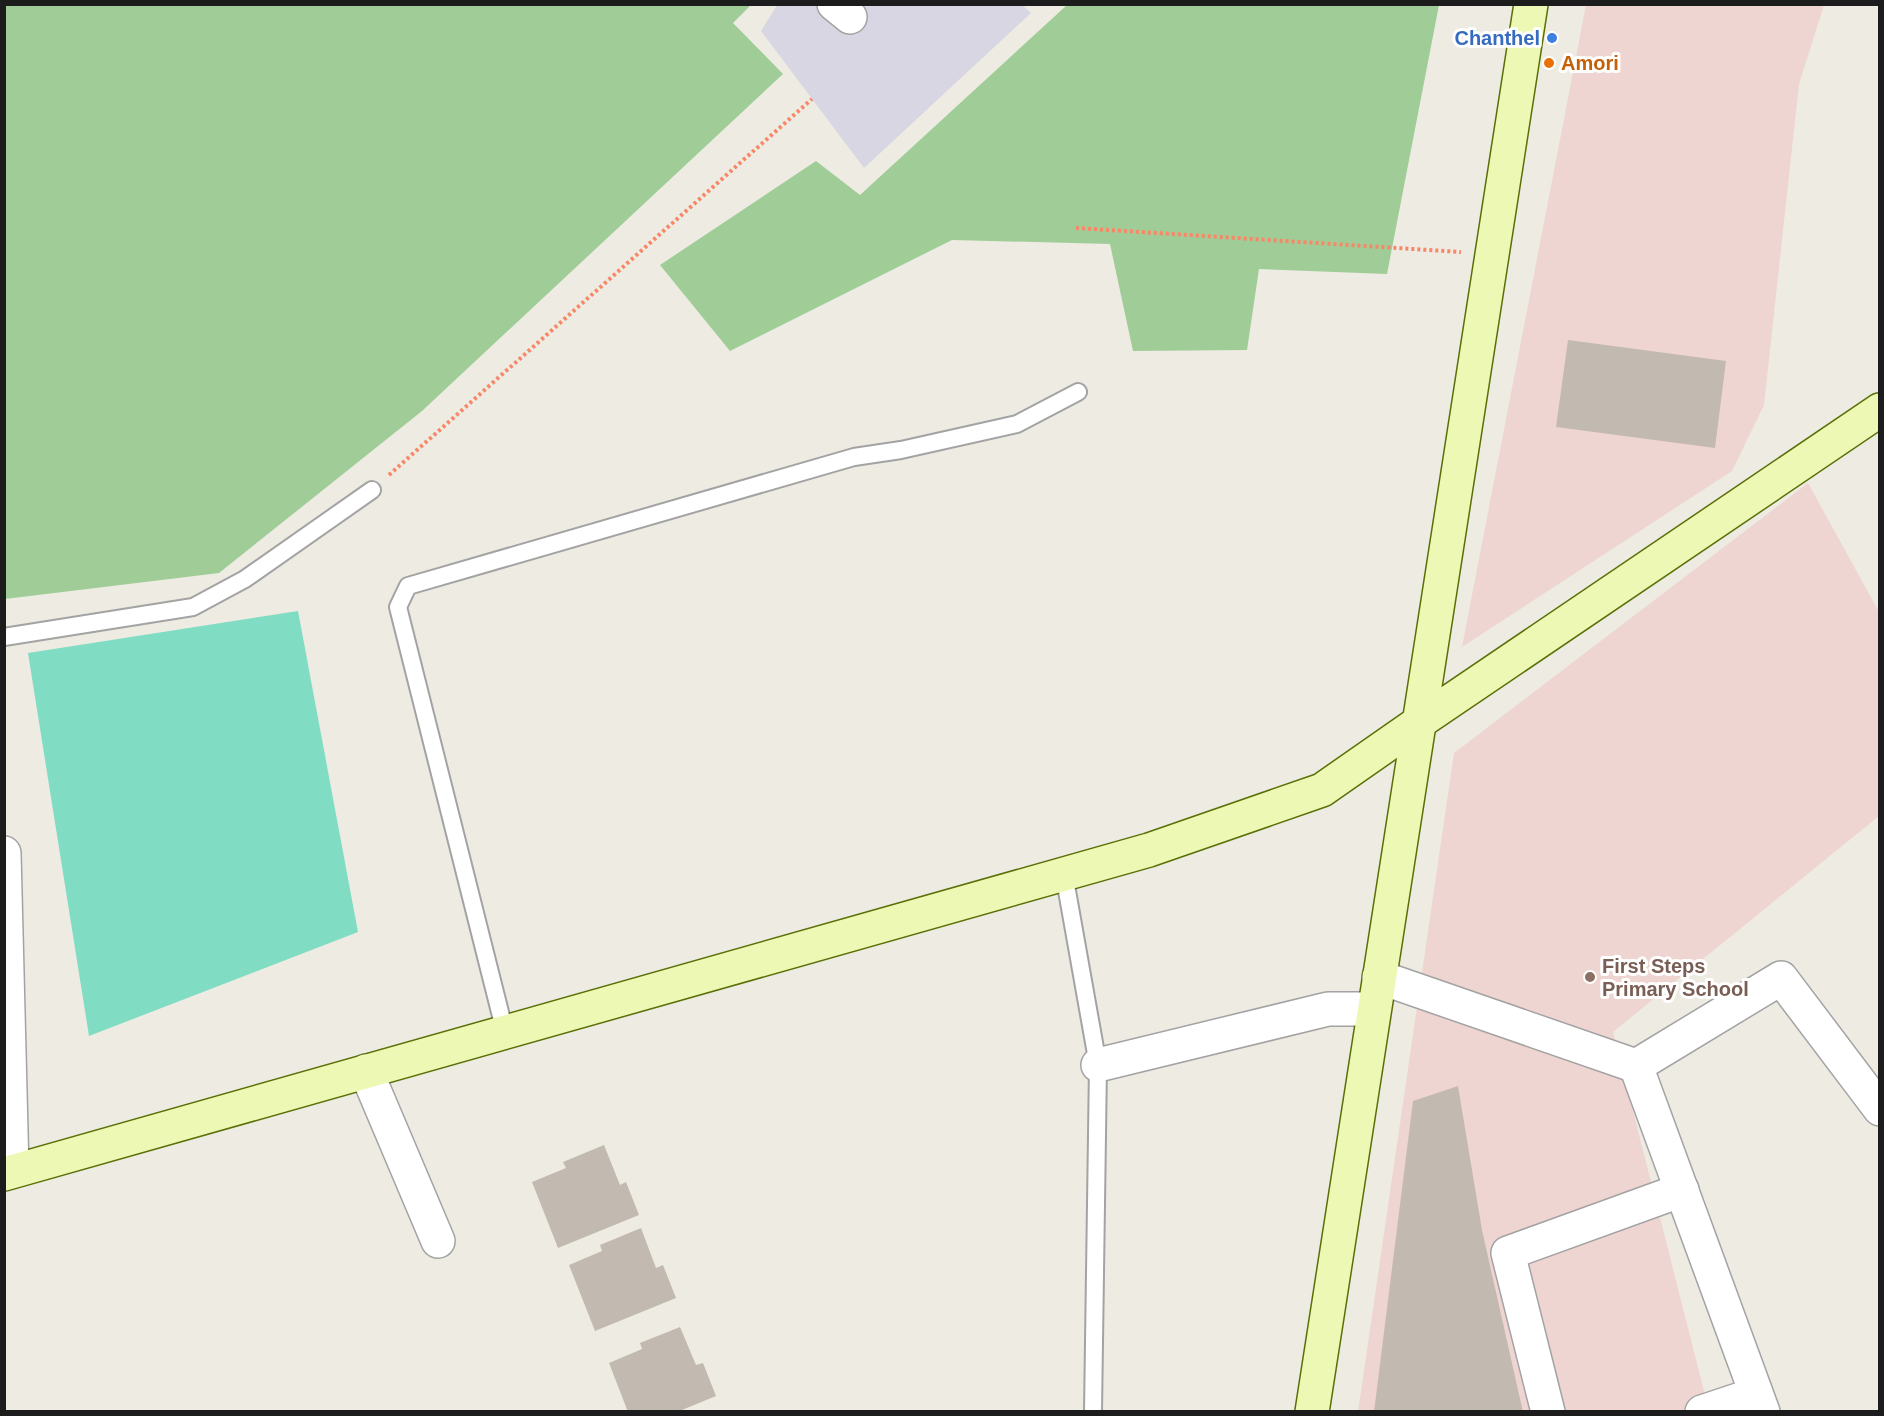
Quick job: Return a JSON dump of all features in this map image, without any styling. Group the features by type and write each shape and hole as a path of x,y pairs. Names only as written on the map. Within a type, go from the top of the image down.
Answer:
{"street":[{"path":"1312,1412 1531,4"},
{"path":"4,853 8,1173 1149,850 1322,790 1880,410"},
{"path":"1379,977 1636,1066"},
{"path":"1636,1066 1781,978 1880,1109"},
{"path":"1098,1065 1328,1009 1374,1009"},
{"path":"1636,1066 1760,1403 1702,1412"},
{"path":"366,1071 438,1241"},
{"path":"1548,1412 1509,1253 1682,1190"}],"lane":[{"path":"505,1032 398,607 408,586 854,457 901,450 1017,424 1078,392"},
{"path":"4,637 193,607 245,579 372,490"},
{"path":"1064,874 1098,1065 1093,1412"}],"path":[{"path":"372,490 812,99"},
{"path":"1076,228 1492,254"}],"shaded area":[{"path":"1021,4 1031,13 864,168 761,31 777,5"},
{"path":"1586,5 1824,5 1799,84 1764,405 1732,471 1462,647"},
{"path":"1808,483 1879,612 1879,816 1613,1032 1709,1411 1358,1412 1454,753"}],"green space":[{"path":"4,5 751,5 733,23 783,74 422,411 219,573 5,599"},
{"path":"1067,5 1439,5 1387,274 1259,269 1247,350 1133,351 1110,244 952,240 730,351 660,265 816,161 860,195"},
{"path":"298,611 358,932 89,1036 28,653"}],"building":[{"path":"1568,340 1726,361 1715,448 1556,427"},
{"path":"1458,1086 1482,1230 1523,1412 1374,1412 1413,1101"},
{"path":"604,1145 620,1185 626,1182 639,1215 558,1248 532,1182 566,1168 563,1162"},
{"path":"641,1228 656,1268 663,1265 676,1298 595,1331 569,1265 602,1251 600,1245"},
{"path":"680,1327 696,1365 703,1363 716,1396 677,1412 628,1412 609,1363 642,1349 640,1343"}],"place":[{"name":"Chanthel","path":"1552,38"},
{"name":"Amori","path":"1549,63"},
{"name":"First Steps Primary School","path":"1590,977"}]}
